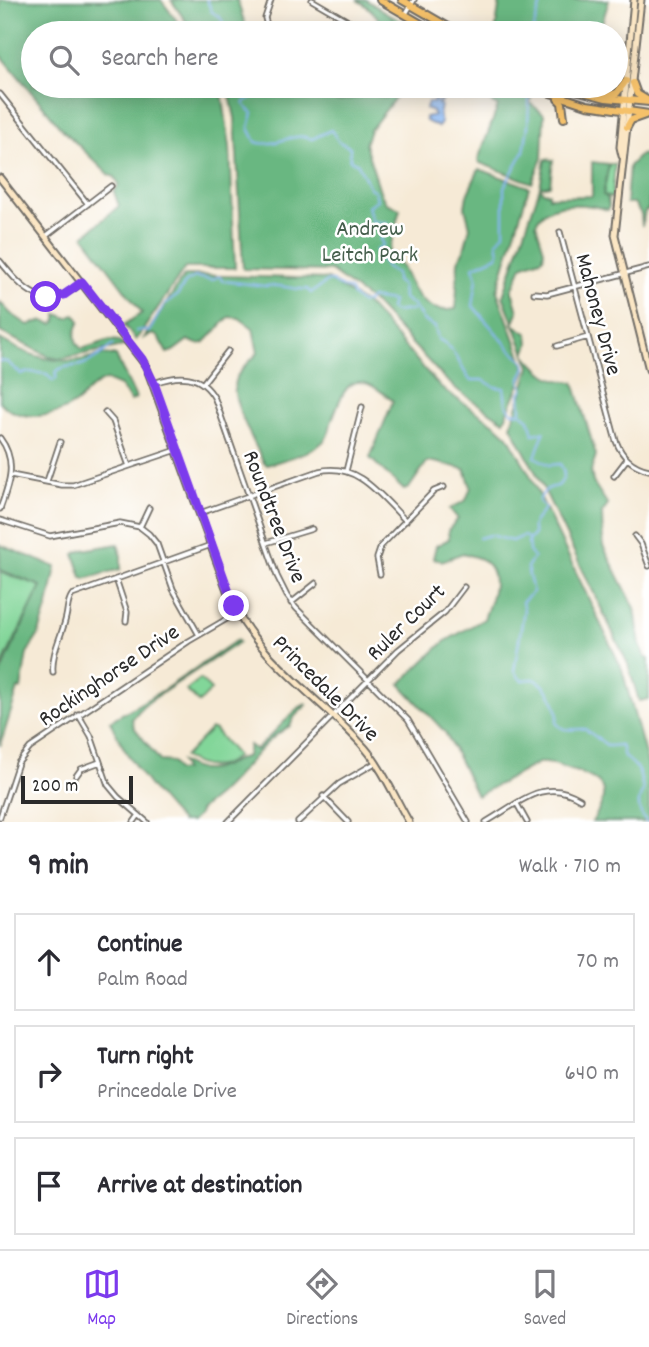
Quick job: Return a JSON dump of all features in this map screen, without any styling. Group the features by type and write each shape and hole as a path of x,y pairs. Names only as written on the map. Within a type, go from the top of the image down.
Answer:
{"main road":[{"path":"380,0 415,21"},
{"path":"402,0 412,3 440,21"},
{"path":"629,82 638,95 649,101"},
{"path":"556,98 562,103 564,118"},
{"path":"561,98 587,105 649,114"},
{"path":"607,98 649,101"},
{"path":"627,127 632,120 649,114"}],"street":[{"path":"267,21 265,13 271,0"},
{"path":"312,0 348,21"},
{"path":"629,82 634,0"},
{"path":"628,92 641,0"},
{"path":"405,15 412,3"},
{"path":"0,94 88,204"},
{"path":"622,156 620,149 627,98"},
{"path":"626,112 627,127 615,235 649,370"},
{"name":"Princedale Drive","path":"0,178 142,359 154,383 237,613 255,639 360,742 409,822"},
{"path":"46,236 111,186"},
{"name":"Mahoney Drive","path":"560,232 616,441 627,459"},
{"path":"0,261 22,287 41,297 64,295 82,282"},
{"path":"534,293 547,294 649,267"},
{"path":"557,346 588,337"},
{"path":"154,383 182,376 203,383 228,351"},
{"name":"Roundtree Drive","path":"203,383 215,399 265,543 282,588 291,603 401,711 415,729 468,822"},
{"path":"346,471 362,407"},
{"path":"104,412 113,421 129,466"},
{"path":"0,438 9,456 11,475 0,509"},
{"path":"47,481 60,442"},
{"path":"11,475 72,485 178,449"},
{"path":"614,476 627,459 649,470"},
{"path":"200,513 319,471 332,469 346,471 363,480 406,521"},
{"path":"380,573 377,560 379,548 434,491 444,487"},
{"path":"139,527 149,508"},
{"path":"0,520 50,536 120,523 139,527 153,539 173,589 199,635"},
{"path":"265,543 312,529"},
{"path":"635,536 649,566"},
{"path":"53,672 53,658 66,618 68,601 74,594 211,545"},
{"path":"116,579 127,612 126,621"},
{"path":"291,603 316,583"},
{"name":"Ruler Court","path":"228,822 411,637 445,612 464,587"},
{"name":"Rockinghorse Drive","path":"0,817 22,757 34,744 199,635 237,613"},
{"path":"78,714 91,736 110,789 147,822"},
{"path":"76,776 81,769 100,762"},
{"path":"298,822 323,796 345,779 375,763"},
{"path":"486,822 537,793 552,789 564,790 580,799"},
{"path":"323,796 348,822"},
{"path":"517,804 527,822"},
{"path":"134,822 139,815"}],"green space":[{"path":"0,0 161,0 177,21 21,21 21,79 0,54"},
{"path":"171,0 237,0 244,21 186,21"},
{"path":"357,0 366,0 392,16 393,21 380,21 367,6"},
{"path":"500,0 609,0 603,21 497,21"},
{"path":"390,15 401,21 389,21"},
{"path":"36,98 223,98 230,146 235,268 185,268 136,340 124,325 142,313 84,236 119,206 114,192 119,185 115,177 109,175 62,129"},
{"name":"Andrew Leitch Park","path":"231,98 330,98 338,101 353,98 395,98 370,130 365,144 381,194 386,203 400,209 387,259 401,265 415,292 427,305 435,309 456,309 458,261 470,227 465,207 467,195 479,169 529,187 497,291 526,370 504,421 460,392 375,304 331,271 243,269 235,118"},
{"path":"489,98 531,98 530,103 544,114 542,158 532,183 478,160 498,106"},
{"path":"649,154 649,209 645,211 642,226 641,214 634,203 626,203 629,166 640,155"},
{"path":"545,159 553,160 550,185 540,187"},
{"path":"592,162 609,164 603,195 607,197 608,210 578,205 557,207 548,210 536,224 544,250 543,258 522,266 512,290 518,312 513,323 503,296 540,187 543,192 549,193 549,197 592,196"},
{"path":"609,164 615,164 612,198 603,195"},
{"path":"183,277 328,279 369,306 441,388 508,436 529,473 622,669 649,769 649,822 592,822 602,802 602,788 592,778 551,764 538,763 477,796 445,732 400,684 444,642 484,619 492,597 493,574 484,561 463,553 442,561 433,558 436,546 449,539 448,530 458,519 450,509 466,500 471,487 465,469 427,462 409,488 404,490 370,458 393,401 369,384 360,382 353,384 341,397 328,435 322,443 299,455 267,465 264,463 239,408 234,386 238,375 258,353 253,328 239,318 229,317 204,343 197,344 188,340 167,353 158,337 153,334 144,338"},
{"path":"0,302 10,313 28,325 43,321 53,324 57,321 57,314 68,318 75,314 80,321 76,339 82,349 110,340 119,341 124,346 59,359 50,357 0,332"},
{"path":"514,325 528,334 529,344 525,354"},
{"path":"0,339 47,359 67,361 107,354 116,356 136,398 131,401 120,386 106,380 93,387 76,403 57,412 36,416 16,413 0,402"},
{"path":"525,354 546,375 557,380 574,382 596,455 591,471 593,482 608,505 602,513 603,546 635,608 640,645 645,657 649,659 649,699 639,701 628,664 511,426 530,367"},
{"path":"118,544 121,569 85,579 82,577 74,554"},
{"path":"0,545 56,567 48,606 38,636 27,653 21,689 18,689 0,746 0,674 41,586 0,570"},
{"path":"0,572 41,586 0,669"},
{"path":"237,640 239,642 144,705 132,719 134,727 160,761 172,762 177,771 184,770 181,762 200,770 215,769 247,756 249,745 256,750 298,708 307,705 295,716 290,726 262,747 191,822 181,822 141,774 110,721 165,689"},
{"path":"200,679 211,690 199,703 186,690"},
{"path":"214,729 237,756 224,764 211,767 184,757"}],"water":[{"path":"437,98 442,99 439,104 441,123 438,127 426,121 425,117 434,115 426,109 428,102 433,103 434,99 438,104 440,99"}],"waterway":[{"path":"207,0 212,12 222,21"},
{"path":"536,21 542,0"},
{"path":"251,98 244,103 253,113 249,128 256,142 263,144 298,137 312,139 331,130 339,142 350,147 350,160 358,164 370,188 375,191 377,200 368,206 372,221 387,223 386,232 380,239 383,245 376,250 386,268 396,274 396,281 402,286 403,298 413,305 424,321 435,327 438,339 453,352 470,380 483,380 495,387 504,388 506,404 512,412 521,413 529,419 533,434 544,432 535,457 549,465 560,464 564,475 558,486 546,490 541,497 539,501 545,508 534,523 534,534 528,541 529,551 534,558 527,567 533,592 522,602 524,610 514,671 521,680 538,681 548,691 555,704 558,717 556,722 559,726 569,730 585,729 608,746 621,745 624,757 633,763 640,775 643,791 639,807 647,822"},
{"path":"521,411 520,394 523,388 520,381 526,367 524,361 473,306 477,278 473,267 497,256 499,252 497,242 504,233 504,187 524,151 529,99"},
{"path":"136,331 149,332 164,305 177,296 186,282 195,277 212,280 219,276 223,281 307,289 311,293 332,281 350,290 361,303 371,298 392,301 390,309 394,312 413,310"},
{"path":"0,361 7,362 21,374 47,374 53,381 59,370 88,362 113,345"},
{"path":"479,538 490,535 512,541 524,536 529,539"}],"route":[{"path":"46,297 64,295 82,282 142,359 154,383 234,606"}]}
